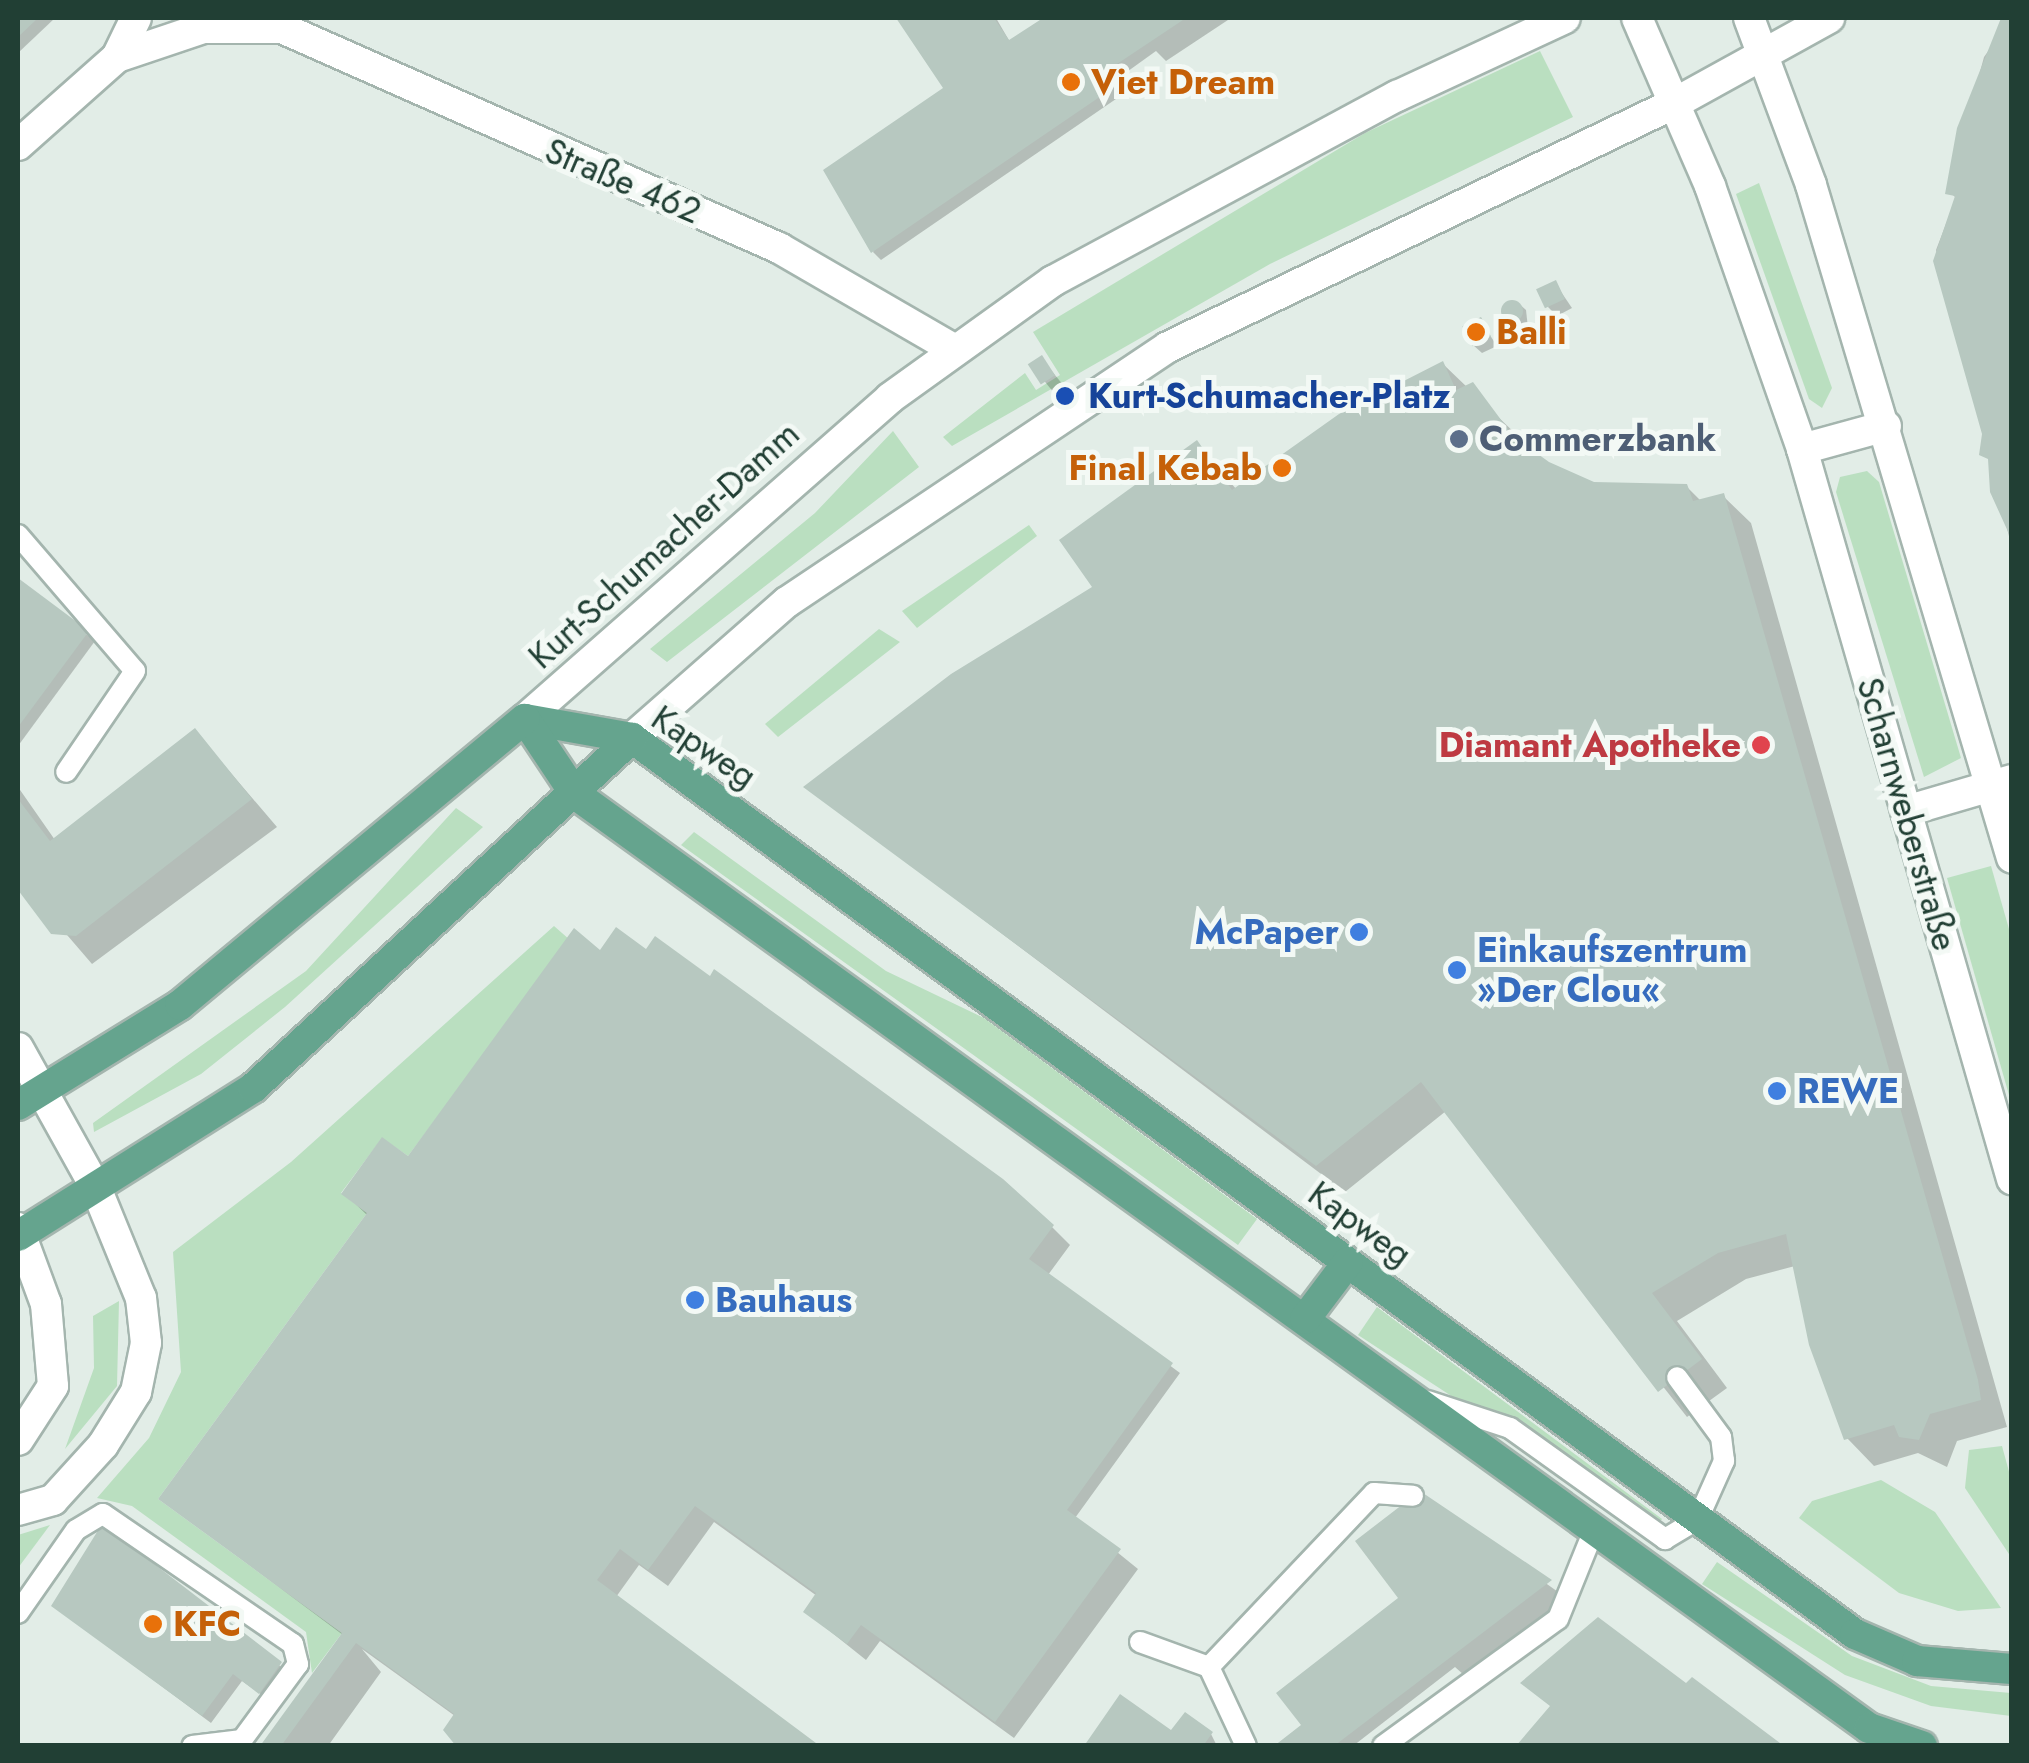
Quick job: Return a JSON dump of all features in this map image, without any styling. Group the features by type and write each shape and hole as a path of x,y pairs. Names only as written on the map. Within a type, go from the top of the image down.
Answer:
{"main road":[{"path":"18,145 117,57 136,18"},
{"name":"Kurt-Schumacher-Damm","path":"30,1098 180,1005 526,719 736,526 956,350 1053,281 1396,96 1565,18"},
{"path":"1637,18 1677,102 1802,450 1886,426"},
{"path":"1749,18 1768,56 2001,783 2012,858"},
{"path":"18,1440 54,1386 46,1304 19,1233 254,1088 632,738 786,602 950,485 1168,347 1427,217 1677,102 1768,56 1829,18"},
{"name":"Straße 462","path":"117,57 203,28 277,22 779,248 956,350"},
{"name":"Scharnweberstraße","path":"1802,450 2012,1179"},
{"path":"526,719 575,794 1869,1728 1922,1746"},
{"name":"Kapweg","path":"526,719 632,738 1855,1634 1917,1661 2012,1668"},
{"path":"1906,811 2001,783"},
{"path":"18,1048 30,1098 96,1188 141,1298 146,1343 136,1392 53,1500 18,1510"},
{"path":"1306,1319 1348,1262"}],"lane":[{"path":"18,535 135,671 66,772"},
{"path":"1414,1396 1510,1428 1664,1539 1698,1519 1724,1461 1721,1437 1677,1377"},
{"path":"1209,1667 1374,1493 1412,1496"},
{"path":"18,1613 76,1530 104,1514 293,1644 298,1664 242,1740 192,1746"},
{"path":"1382,1746 1558,1620 1594,1530"},
{"path":"1140,1642 1209,1667 1246,1746"}],"green space":[{"path":"1540,51 1573,117 1270,264 952,446 943,437 1025,373 1036,390 1060,375 1033,332 1365,133"},
{"path":"1759,183 1832,388 1822,408 1809,399 1736,194"},
{"path":"893,431 919,467 667,662 650,649 815,513"},
{"path":"1867,471 1879,482 1961,758 1924,777 1836,492 1840,477"},
{"path":"1029,525 1037,536 917,628 902,611"},
{"path":"879,629 900,642 778,737 765,724"},
{"path":"456,808 483,827 285,1007 201,1074 94,1132 93,1123 306,971"},
{"path":"694,832 886,971 984,1018 1257,1219 1238,1245 681,845"},
{"path":"1991,866 2011,936 2011,1102 1947,878"},
{"path":"554,926 570,940 408,1156 382,1138 341,1193 367,1213 158,1499 342,1633 312,1673 306,1632 132,1506 97,1498 149,1438 181,1372 173,1252 291,1162"},
{"path":"119,1301 117,1386 65,1449 94,1368 93,1316"},
{"path":"1377,1307 1662,1519 1655,1529 1358,1335"},
{"path":"2002,1446 2011,1479 2011,1557 1965,1488 1969,1450"},
{"path":"1881,1480 1935,1512 2001,1608 1958,1611 1899,1593 1799,1518 1812,1501"},
{"path":"50,1525 18,1568 18,1535"},
{"path":"1717,1562 1852,1656 1931,1686 2011,1693 2011,1716 1931,1706 1845,1675 1702,1584"}],"building":[{"path":"18,18 38,18 18,37"},
{"path":"896,18 994,18 1009,40 1043,18 1186,18 1117,64 1126,79 871,253 823,170 943,88"},
{"path":"2001,18 2012,18 2010,536 1990,492 1988,459 1979,455 1982,434 1933,261 1955,196 1945,194 1957,128"},
{"path":"1556,280 1565,299 1545,308 1536,289"},
{"path":"1512,300 1520,303 1520,319 1512,322 1504,319 1501,311 1504,303"},
{"name":"Balli","path":"1481,317 1491,337 1472,346 1462,327"},
{"path":"1042,355 1055,375 1041,384 1028,364"},
{"name":"Einkaufszentrum »Der Clou«","path":"1443,361 1456,390 1473,382 1513,436 1549,462 1594,482 1687,484 1693,501 1724,493 1978,1380 1981,1400 1930,1414 1919,1440 1899,1437 1894,1425 1844,1440 1809,1345 1786,1234 1718,1253 1652,1293 1702,1359 1658,1392 1421,1082 1316,1166 803,787 951,674 1092,587 1059,540 1197,440 1232,490 1339,414"},
{"path":"18,578 89,631 18,727"},
{"path":"195,728 252,799 76,936 51,934 18,890 18,799 50,841"},
{"name":"Bauhaus","path":"616,927 646,949 655,936 710,976 714,969 1003,1179 1054,1225 1029,1259 1173,1363 1067,1510 1121,1549 995,1722 861,1625 847,1644 803,1612 816,1593 695,1506 648,1570 620,1549 597,1580 820,1746 456,1746 443,1730 454,1714 356,1643 281,1746 260,1746 342,1633 158,1499 367,1213 341,1194 382,1137 408,1156 574,928 600,950"},
{"path":"1420,1491 1552,1580 1334,1746 1274,1746 1301,1725 1276,1693 1398,1598 1355,1541"},
{"name":"KFC","path":"102,1524 282,1662 259,1694 233,1674 202,1716 51,1606"},
{"path":"1598,1617 1686,1683 1692,1677 1784,1746 1516,1746 1550,1706 1520,1683"},
{"path":"1120,1694 1171,1730 1185,1712 1213,1732 1203,1746 1084,1746"}],"place":[{"name":"Viet Dream","path":"1071,82"},
{"name":"Balli","path":"1476,332"},
{"name":"Kurt-Schumacher-Platz","path":"1065,396"},
{"name":"Commerzbank","path":"1459,439"},
{"name":"Final Kebab","path":"1282,468"},
{"name":"Diamant Apotheke","path":"1761,745"},
{"name":"McPaper","path":"1359,932"},
{"name":"Einkaufszentrum »Der Clou«","path":"1457,970"},
{"name":"REWE","path":"1777,1091"},
{"name":"Bauhaus","path":"695,1300"},
{"name":"KFC","path":"153,1624"}]}
